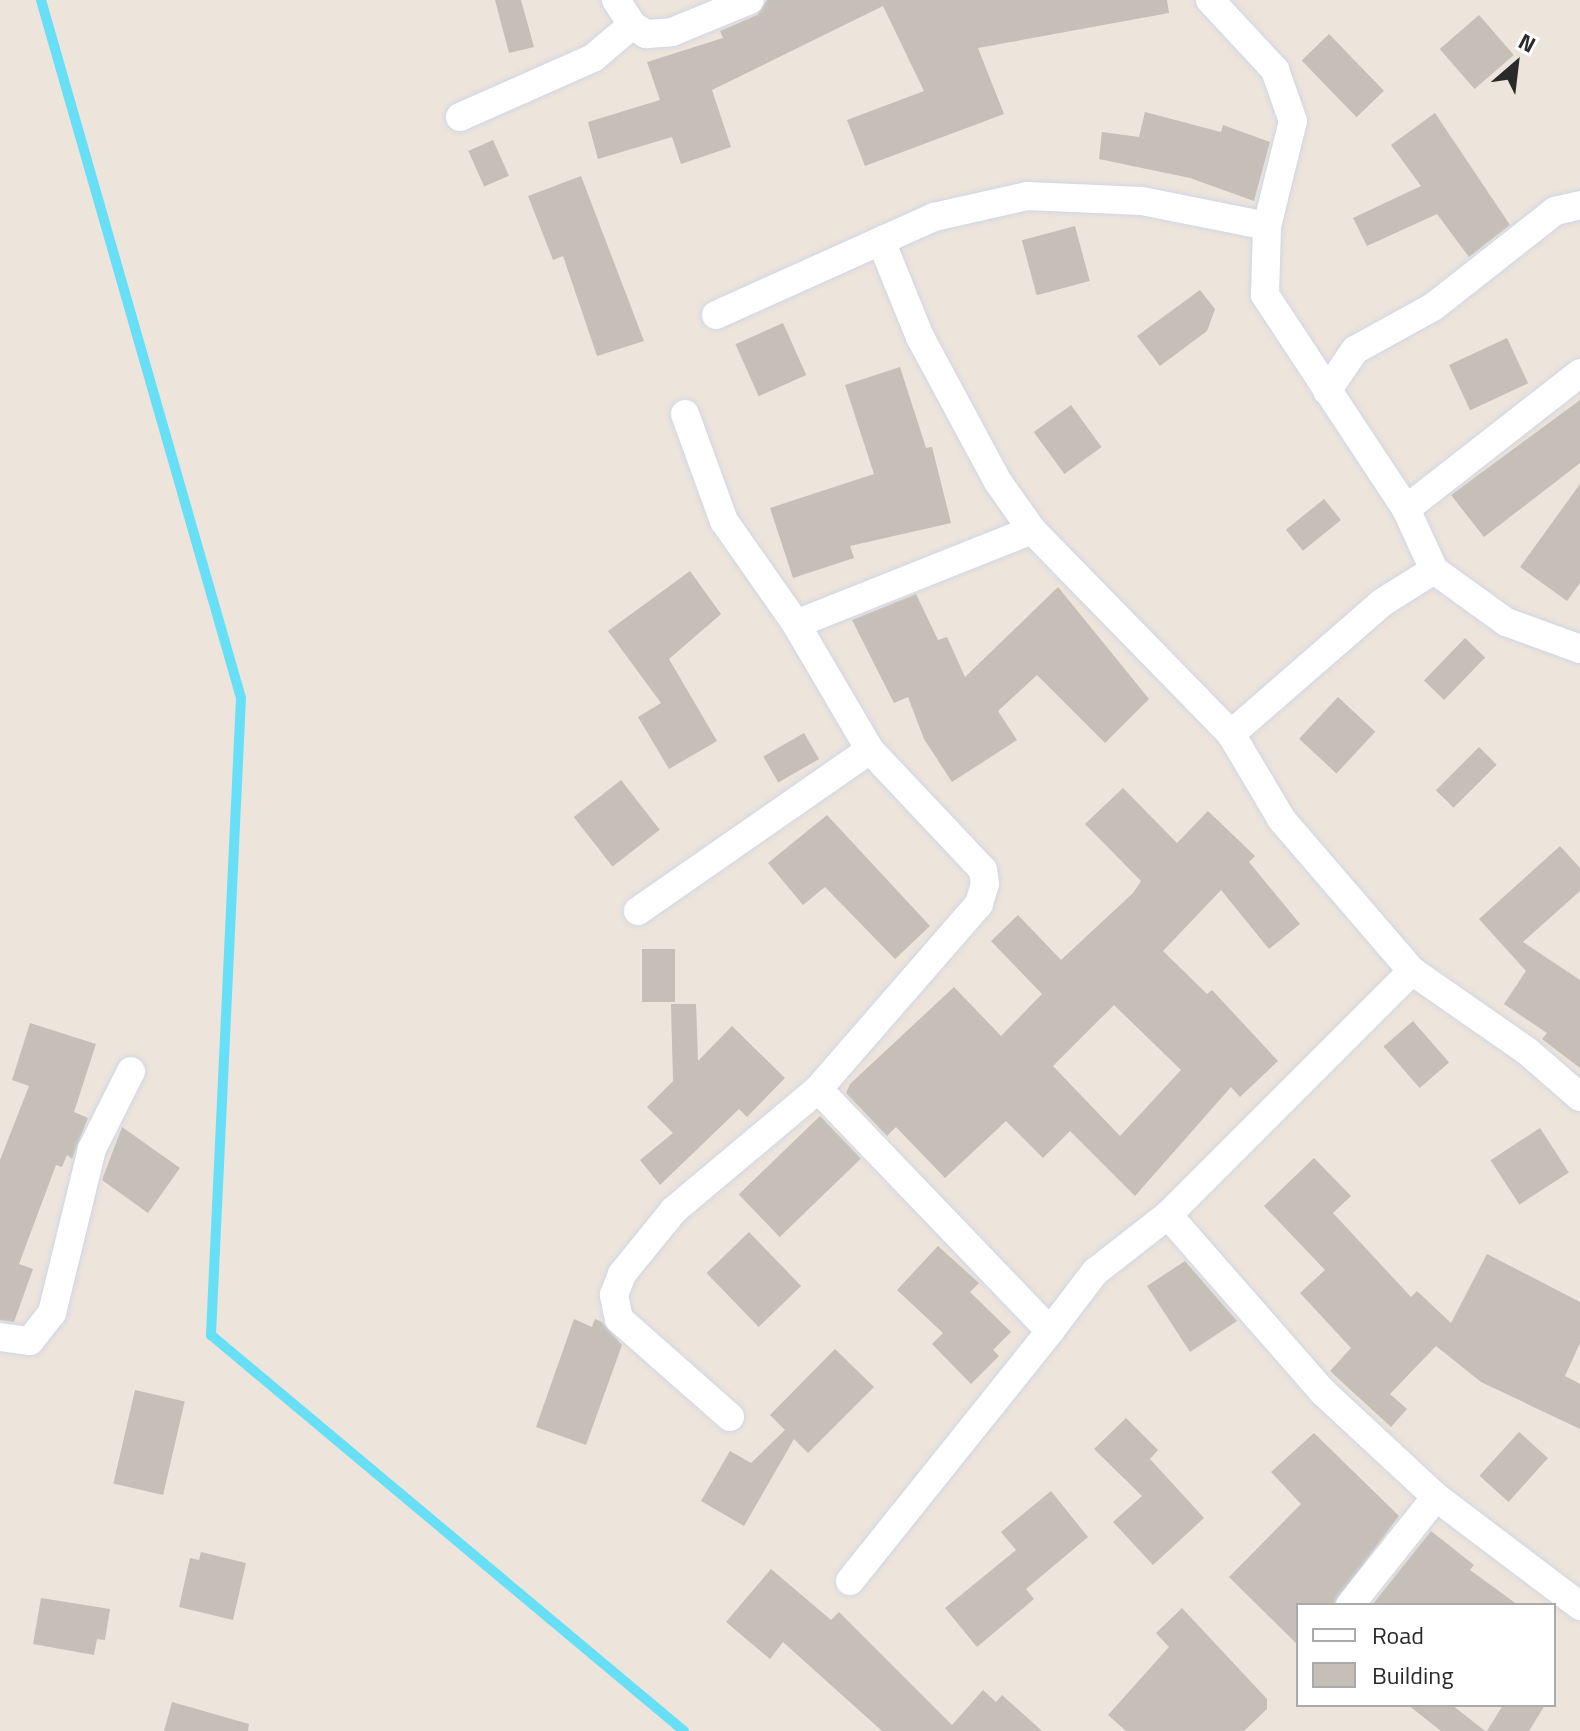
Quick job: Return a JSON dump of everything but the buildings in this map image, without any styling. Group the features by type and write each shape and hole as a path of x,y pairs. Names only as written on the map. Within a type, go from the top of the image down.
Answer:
{"street":[{"path":"616,0 632,25 646,34 672,32 750,0"},
{"path":"1210,0 1275,70 1293,121 1267,226 1265,295 1406,509 1434,570 1506,622 1580,649"},
{"path":"460,117 593,58 632,25"},
{"path":"716,315 934,217 1027,196 1142,201 1267,226"},
{"path":"1327,391 1355,350 1433,307 1555,211 1580,205"},
{"path":"881,241 920,337 998,482 1032,530 1231,734 1282,820 1412,971 1527,1051 1580,1097"},
{"path":"1406,509 1580,373"},
{"path":"685,414 724,521 796,624 870,750 983,870 985,884 979,904 818,1089 674,1210 622,1274 614,1295 619,1319 730,1417"},
{"path":"796,624 1032,530"},
{"path":"1231,734 1383,602 1434,570"},
{"path":"638,911 870,750"},
{"path":"850,1581 1095,1272 1168,1215 1412,971"},
{"path":"0,1337 30,1341 52,1313 92,1149 131,1071"},
{"path":"818,1089 1050,1331"},
{"path":"1168,1215 1323,1392 1436,1497 1580,1606"},
{"path":"1352,1603 1436,1497"}],"waterway":[{"path":"41,0 241,698 211,1335 684,1731"}]}
